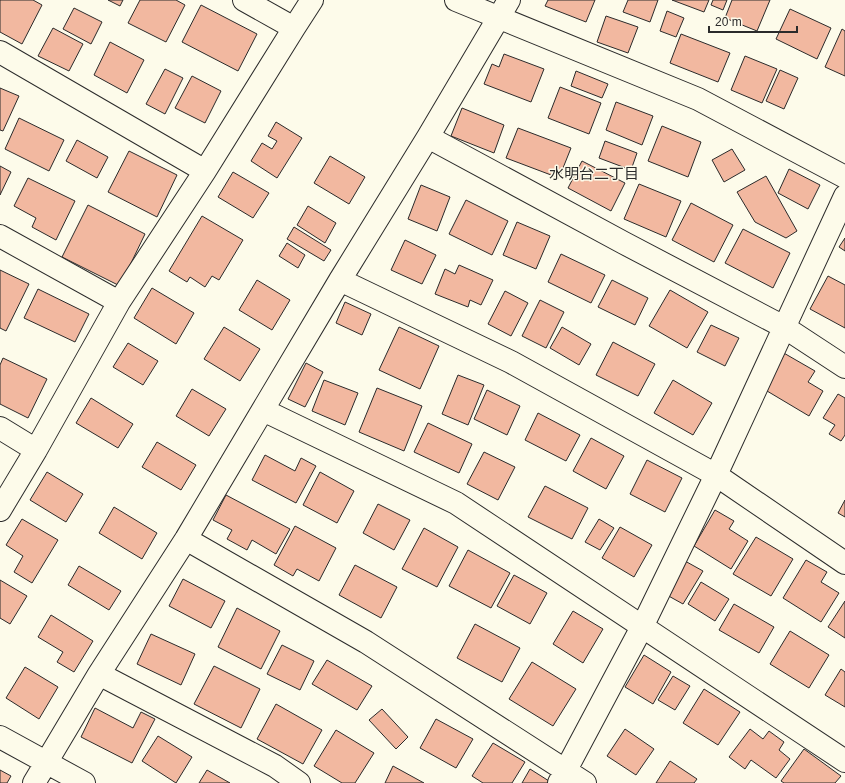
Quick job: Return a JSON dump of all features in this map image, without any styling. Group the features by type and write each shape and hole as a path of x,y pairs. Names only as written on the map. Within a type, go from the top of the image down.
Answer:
{"street":[{"path":"244,0 294,28"},
{"path":"0,510 36,450 119,302 205,170 312,0"},
{"path":"456,0 504,9 698,99 845,177"},
{"path":"34,783 45,762 99,674 186,539 340,280 428,137 504,9"},
{"path":"0,52 205,170"},
{"path":"428,137 624,243 784,327 845,367"},
{"path":"563,777 642,626 716,475 845,196"},
{"path":"0,236 119,302"},
{"path":"340,280 512,362 716,475 845,563"},
{"path":"263,410 456,502 845,761"},
{"path":"0,428 36,450"},
{"path":"186,539 366,642 563,777 585,783"},
{"path":"99,674 274,766 299,783"},
{"path":"0,737 84,783"}],"building":[{"path":"0,0 33,0 42,5 22,44 0,32"},
{"path":"108,0 123,0 120,6"},
{"path":"140,0 176,0 185,5 166,42 128,23"},
{"path":"548,0 595,0 586,22 545,6"},
{"path":"628,0 658,0 650,22 623,12"},
{"path":"672,0 709,0 704,12"},
{"path":"713,0 727,0 723,10 711,5"},
{"path":"732,0 770,0 757,31 725,18"},
{"path":"201,5 257,34 238,71 182,42"},
{"path":"74,8 102,22 91,44 63,29"},
{"path":"790,9 831,28 817,59 776,39"},
{"path":"667,11 684,18 676,37 660,31"},
{"path":"606,16 638,27 628,53 597,42"},
{"path":"53,28 83,44 69,71 38,56"},
{"path":"842,29 845,31 845,76 825,67"},
{"path":"681,34 730,53 718,82 670,63"},
{"path":"110,42 144,60 127,93 94,75"},
{"path":"504,54 544,69 531,102 484,84 492,64 499,67"},
{"path":"745,56 777,69 762,103 731,90"},
{"path":"165,69 183,78 165,114 146,104"},
{"path":"780,70 798,78 784,109 766,101"},
{"path":"576,71 608,84 602,98 571,86"},
{"path":"192,76 221,91 205,123 175,108"},
{"path":"560,87 601,103 589,134 548,118"},
{"path":"0,88 19,96 3,131 0,130"},
{"path":"616,102 653,116 642,145 606,130"},
{"path":"462,108 504,125 494,153 451,136"},
{"path":"19,118 64,140 49,171 5,149"},
{"path":"276,122 302,138 277,178 251,161 262,143 272,149 277,141 268,136"},
{"path":"662,126 701,142 688,177 648,161"},
{"path":"518,128 571,148 559,178 506,158"},
{"path":"77,140 108,157 97,178 66,161"},
{"path":"605,141 637,153 631,170 599,158"},
{"path":"732,149 745,170 724,182 712,160"},
{"path":"129,151 177,175 157,217 108,192"},
{"path":"330,156 365,177 349,204 314,183"},
{"path":"582,161 625,183 611,211 568,188"},
{"path":"0,166 11,172 0,195"},
{"path":"789,169 820,185 808,209 778,193"},
{"path":"233,172 269,193 253,218 218,197"},
{"path":"766,176 797,231 786,238 755,222 737,192"},
{"path":"28,178 75,201 56,240 32,227 36,218 14,206"},
{"path":"639,184 681,201 666,237 624,219"},
{"path":"421,185 450,197 437,231 408,219"},
{"path":"466,200 508,221 492,255 449,234"},
{"path":"691,203 733,225 714,262 672,240"},
{"path":"88,205 145,234 120,286 62,257"},
{"path":"308,206 336,223 325,243 297,225"},
{"path":"202,216 243,240 219,280 212,276 205,287 190,277 187,282 169,271"},
{"path":"517,222 550,236 536,269 503,255"},
{"path":"294,227 331,250 324,261 287,239"},
{"path":"743,229 790,253 773,288 725,263"},
{"path":"845,238 845,251 839,247"},
{"path":"405,240 436,255 422,284 391,270"},
{"path":"287,243 305,255 298,268 279,256"},
{"path":"561,254 605,275 591,303 548,282"},
{"path":"459,265 493,280 481,305 470,300 468,307 435,294 445,269 455,274"},
{"path":"0,270 29,284 6,331 0,328"},
{"path":"828,276 845,285 845,328 810,309"},
{"path":"257,280 290,300 272,330 239,310"},
{"path":"612,280 648,298 635,325 598,307"},
{"path":"152,288 194,313 176,344 134,318"},
{"path":"38,289 89,314 75,342 24,318"},
{"path":"670,290 708,312 687,348 649,326"},
{"path":"505,291 528,303 511,336 488,324"},
{"path":"540,300 564,312 546,348 522,336"},
{"path":"345,302 371,314 362,335 336,323"},
{"path":"711,325 739,338 725,366 697,352"},
{"path":"224,327 260,349 240,381 204,359"},
{"path":"399,327 439,346 420,389 379,370"},
{"path":"562,327 591,344 579,365 550,348"},
{"path":"613,342 655,364 638,396 596,375"},
{"path":"128,343 158,361 143,385 113,367"},
{"path":"782,352 815,371 808,382 823,391 809,416 762,388"},
{"path":"3,358 47,379 28,418 0,404 0,365"},
{"path":"306,363 323,372 305,407 288,399"},
{"path":"458,375 484,385 468,425 442,414"},
{"path":"324,380 358,393 345,425 312,411"},
{"path":"673,380 712,403 693,435 654,413"},
{"path":"377,388 422,406 404,451 359,432"},
{"path":"192,389 226,409 209,436 176,416"},
{"path":"487,390 520,406 507,435 474,419"},
{"path":"838,394 845,398 845,435 841,441 829,434 835,425 823,418"},
{"path":"91,398 133,424 118,448 76,423"},
{"path":"538,413 580,435 566,461 525,440"},
{"path":"428,423 472,444 459,473 414,452"},
{"path":"591,438 624,456 606,489 573,471"},
{"path":"157,442 196,465 181,490 142,467"},
{"path":"484,452 515,467 498,500 467,484"},
{"path":"265,455 295,471 301,458 316,466 296,503 252,480"},
{"path":"647,460 682,478 665,512 630,494"},
{"path":"47,472 83,494 66,522 30,500"},
{"path":"320,472 354,491 337,523 303,505"},
{"path":"545,486 588,508 572,539 528,517"},
{"path":"226,495 290,529 276,554 252,540 247,550 227,539 232,530 213,520"},
{"path":"845,500 845,517 838,513"},
{"path":"378,504 410,520 394,550 363,533"},
{"path":"114,507 157,533 142,559 99,533"},
{"path":"715,510 734,521 729,529 748,541 731,569 694,546"},
{"path":"22,519 58,540 32,583 14,572 23,556 6,545"},
{"path":"599,519 614,528 600,550 585,542"},
{"path":"295,526 336,548 319,581 297,569 293,576 274,565"},
{"path":"620,527 652,545 634,577 602,558"},
{"path":"424,528 458,547 437,587 402,569"},
{"path":"756,537 793,559 771,596 733,574"},
{"path":"468,550 510,573 491,608 449,586"},
{"path":"806,560 827,572 821,582 839,593 821,622 783,598"},
{"path":"685,561 703,571 683,604 665,594"},
{"path":"355,565 397,587 381,618 339,595"},
{"path":"79,566 121,591 109,610 68,585"},
{"path":"514,575 547,593 530,624 497,606"},
{"path":"183,579 225,601 211,628 169,606"},
{"path":"0,580 27,596 10,624 0,618"},
{"path":"701,582 729,599 715,621 688,604"},
{"path":"845,601 845,638 828,627"},
{"path":"734,604 774,627 759,653 719,630"},
{"path":"237,608 280,631 261,669 218,647"},
{"path":"573,611 603,629 583,663 553,644"},
{"path":"51,615 93,641 74,672 57,662 63,652 38,637"},
{"path":"475,624 520,648 502,682 457,658"},
{"path":"790,631 829,655 809,688 770,664"},
{"path":"151,634 195,654 181,685 137,664"},
{"path":"282,645 314,661 300,690 267,674"},
{"path":"644,655 671,672 653,704 625,687"},
{"path":"327,660 372,686 357,710 312,684"},
{"path":"532,662 576,689 553,726 509,699"},
{"path":"214,666 260,689 241,728 194,704"},
{"path":"25,667 58,687 39,719 6,698"},
{"path":"841,669 845,672 845,707 825,695"},
{"path":"673,676 690,686 675,710 658,700"},
{"path":"704,689 740,712 718,745 683,723"},
{"path":"276,704 322,730 303,764 257,739"},
{"path":"95,708 133,728 141,712 155,719 132,763 81,737"},
{"path":"382,709 408,737 396,749 369,720"},
{"path":"436,719 473,739 456,768 420,748"},
{"path":"625,729 654,749 636,775 607,756"},
{"path":"750,729 763,739 769,731 784,742 779,750 790,759 776,778 751,760 745,769 729,757"},
{"path":"336,730 374,753 355,783 342,783 314,766"},
{"path":"158,736 192,757 176,783 142,761"},
{"path":"493,743 525,762 512,783 483,783 472,776"},
{"path":"804,749 841,776 835,783 784,783 781,781"},
{"path":"670,761 697,779 694,783 656,783"},
{"path":"393,766 424,783 385,783"},
{"path":"530,769 549,781 548,783 522,783"},
{"path":"0,770 11,776 7,783 0,783"},
{"path":"207,770 230,783 199,783"}],"district":[{"name":"水明台二丁目","path":"594,173"}]}
